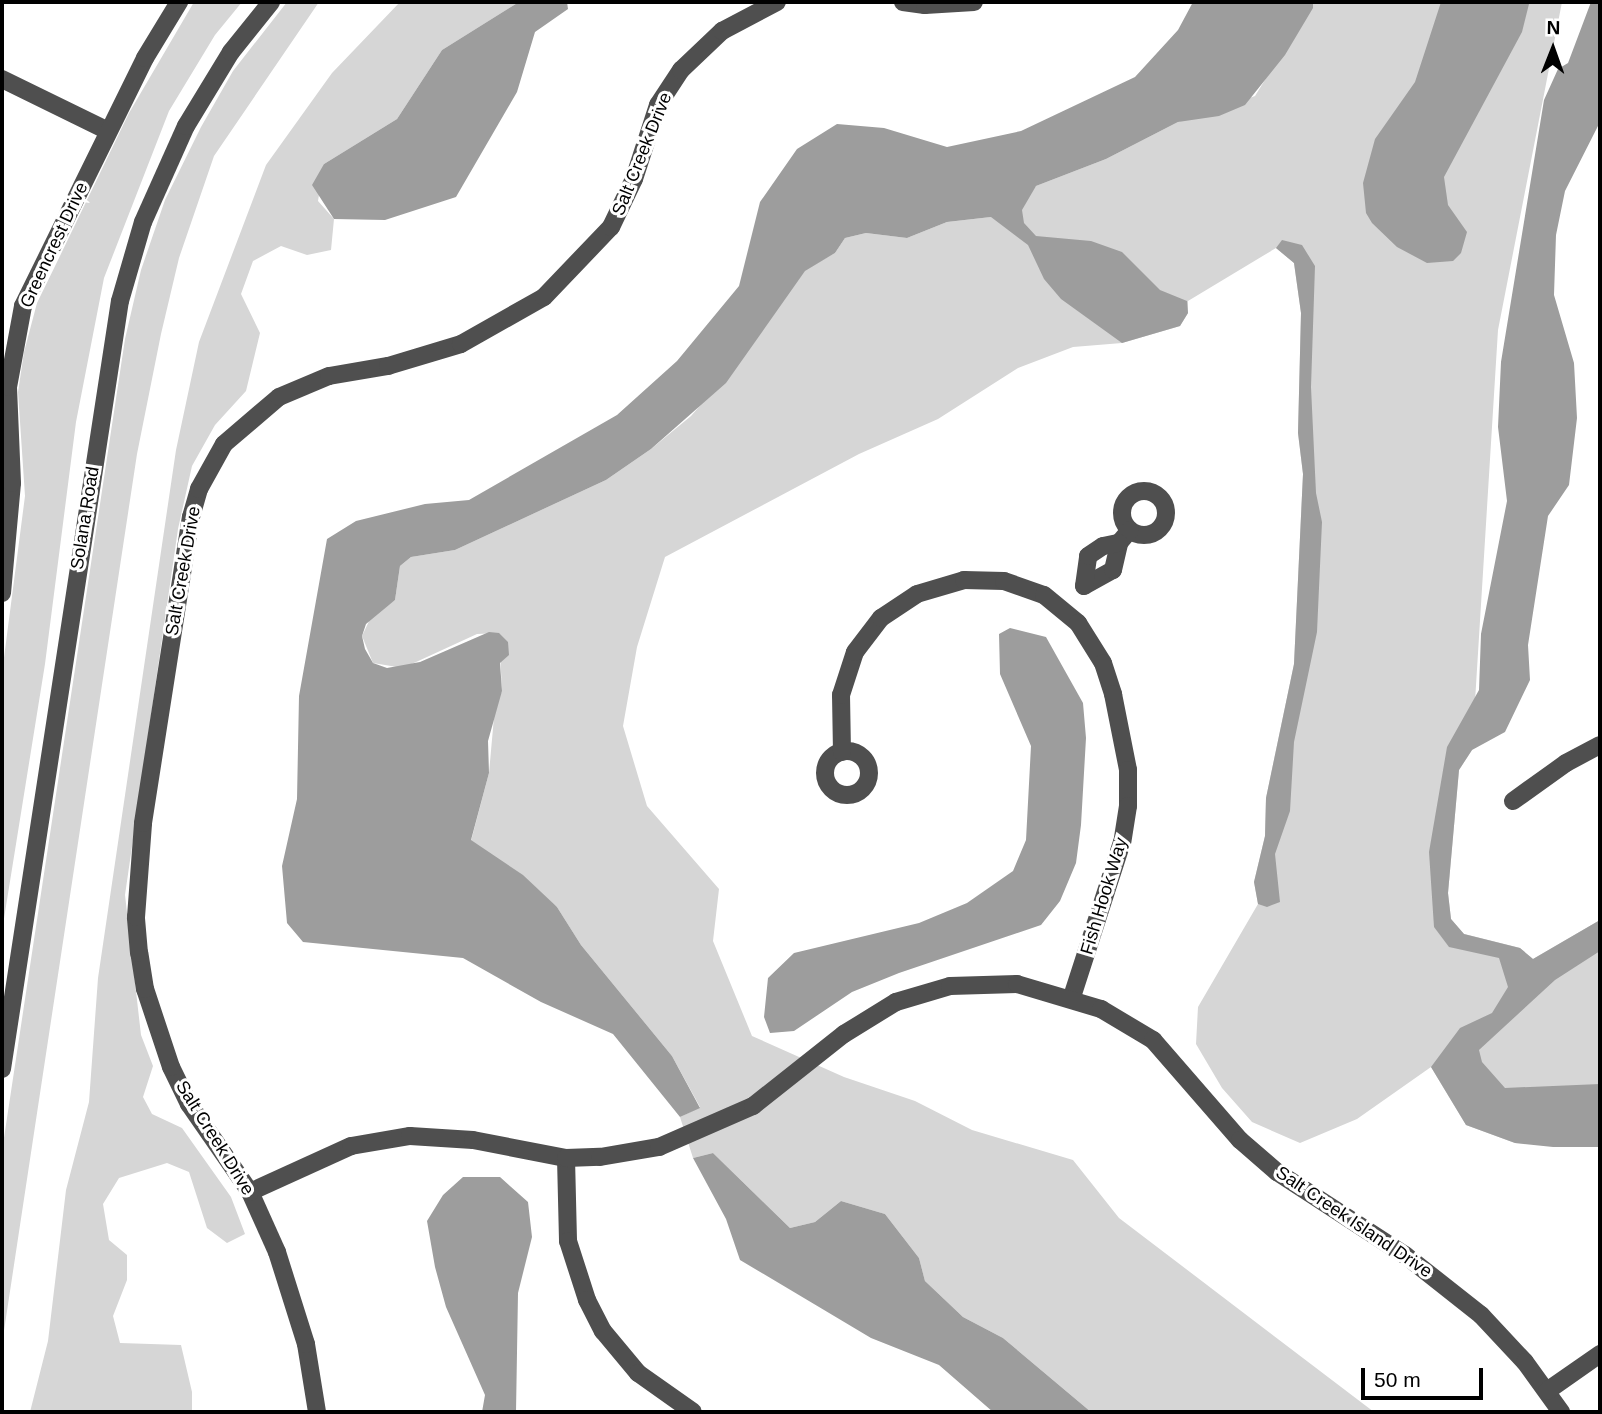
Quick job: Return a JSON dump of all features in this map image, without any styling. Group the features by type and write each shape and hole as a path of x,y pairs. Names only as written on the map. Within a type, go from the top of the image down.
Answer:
{"street":[{"name":"Greencrest Drive","path":"2,593 10,532 8,387 12,349 36,273 108,131 179,2"},
{"name":"Solana Road","path":"2,1069 120,302 143,222 186,126 231,52 271,2"},
{"name":"Salt Creek Drive","path":"317,1412 294,1300 250,1192 201,1124 171,1067 145,989 136,917 143,823 191,517 199,489 232,435 279,397 329,376 388,366 461,344 544,297 611,227 634,179 658,105 681,70 722,31 777,2"},
{"path":"903,2 974,2"},
{"path":"2,79 108,131"},
{"path":"1066,610 1084,586 1113,570 1125,537 1088,556 1084,586"},
{"name":"Fish Hook Way","path":"842,752 838,725 846,673 869,631 901,602 944,584 984,579 1024,586 1066,610 1093,642 1103,663 1128,770 1122,842 1072,997"},
{"path":"1513,801 1566,763 1600,745"},
{"name":"Salt Creek Island Drive","path":"250,1192 351,1146 410,1136 473,1140 566,1158 629,1154 723,1122 787,1083 867,1018 921,993 950,986 1017,984 1072,997 1153,1040 1259,1156 1316,1201 1445,1283 1504,1338 1561,1412"},
{"path":"566,1158 568,1241 586,1300 603,1331 629,1363 659,1391 692,1412"},
{"path":"1547,1391 1600,1354"}],"shaded area":[{"path":"194,2 242,2 215,35 169,111 104,278 76,422 45,664 2,931 2,673 25,496 18,392 24,352 37,303 129,113"},
{"path":"287,2 319,2 214,156 179,258 161,334 137,454 2,1344 2,1151 125,339 141,270 165,200 201,127 233,71"},
{"path":"400,2 519,2 442,50 397,119 324,164 318,201 334,219 331,250 307,255 281,246 253,261 241,294 260,333 246,391 215,425 192,466 178,529 125,895 141,1035 153,1066 143,1097 152,1114 182,1128 231,1197 245,1234 227,1243 207,1228 189,1172 167,1163 119,1178 103,1204 109,1240 127,1255 127,1280 113,1316 120,1343 181,1345 192,1392 192,1412 30,1412 48,1341 66,1190 89,1102 98,978 176,450 199,342 266,165 332,73"},
{"path":"519,2 567,2 568,9 535,32 517,92 456,197 385,220 334,219 312,185 324,164 397,119 442,50"},
{"path":"1193,2 1313,2 1313,8 1285,55 1245,105 1219,116 1178,122 1106,159 1036,186 1022,210 1024,223 1036,236 1091,241 1122,252 1160,290 1187,301 1188,313 1180,326 1122,343 1061,299 1044,279 1028,245 991,217 947,222 907,238 866,233 845,238 835,253 805,271 726,383 651,449 606,480 455,550 411,557 400,566 395,600 366,624 362,636 365,649 373,663 387,668 420,662 489,632 499,633 508,642 509,655 500,663 502,691 488,741 489,773 471,840 523,875 557,907 581,945 672,1056 700,1108 680,1117 613,1034 541,1002 463,958 303,942 287,923 282,866 297,799 299,696 327,539 356,521 425,504 469,500 617,415 677,361 739,286 760,202 797,149 837,124 884,128 947,147 1021,131 1135,77 1178,30"},
{"path":"1313,2 1562,2 1498,330 1472,750 1459,770 1448,893 1451,919 1464,934 1520,948 1533,959 1600,920 1600,1147 1515,1143 1466,1125 1431,1067 1357,1119 1300,1143 1252,1122 1222,1088 1196,1044 1198,1007 1258,904 1254,882 1265,836 1266,798 1294,664 1303,474 1298,433 1301,313 1294,263 1276,248 1188,301 1188,313 1180,326 1122,343 1073,347 1018,368 938,419 859,454 665,557 637,647 623,726 647,806 719,889 713,941 752,1036 844,1077 915,1101 972,1130 1073,1160 1119,1218 1374,1412 1091,1412 1003,1338 963,1317 925,1281 919,1258 885,1214 841,1201 815,1222 790,1228 713,1153 693,1158 680,1117 700,1107 672,1056 581,945 557,907 471,841 489,773 495,706 502,691 499,633 477,634 403,668 373,663 362,636 371,617 395,600 400,566 411,557 455,550 606,480 651,449 691,416 745,354 805,270 835,253 845,238 866,233 907,238 947,222 991,217 1036,186 1106,159 1178,122 1255,96"},
{"path":"1441,2 1529,4 1522,32 1444,177 1448,205 1467,232 1461,253 1453,261 1427,263 1397,247 1372,223 1366,213 1363,183 1375,139 1415,82"},
{"path":"1591,2 1600,2 1600,122 1565,191 1556,235 1554,295 1574,363 1577,418 1569,485 1548,516 1528,645 1530,680 1505,732 1472,750 1459,770 1448,893 1451,919 1464,934 1520,948 1533,959 1600,920 1600,951 1555,980 1479,1050 1482,1062 1505,1088 1600,1084 1600,1147 1553,1147 1515,1143 1466,1125 1431,1067 1460,1028 1492,1013 1508,987 1499,958 1449,947 1434,927 1429,852 1447,747 1479,690 1481,634 1507,501 1498,427 1501,362 1544,100 1558,69 1568,63"},
{"path":"1282,240 1302,245 1315,266 1311,387 1316,493 1322,522 1317,632 1294,742 1290,811 1275,854 1280,902 1267,907 1258,904 1254,882 1265,836 1266,798 1294,664 1303,474 1298,433 1301,313 1294,263 1276,248"},
{"path":"1010,628 1046,637 1083,703 1086,738 1081,825 1076,863 1060,901 1041,925 899,973 852,992 794,1031 770,1033 764,1017 768,978 794,953 919,923 967,903 1013,871 1026,840 1031,746 1000,674 999,634"},
{"path":"713,1153 790,1228 815,1222 841,1201 885,1214 919,1258 925,1281 963,1317 1003,1338 1091,1412 993,1412 939,1365 871,1338 740,1260 726,1219 693,1158"},
{"path":"463,1177 500,1177 528,1202 532,1237 518,1293 516,1412 482,1412 485,1395 446,1307 435,1267 427,1221 443,1195"}]}
